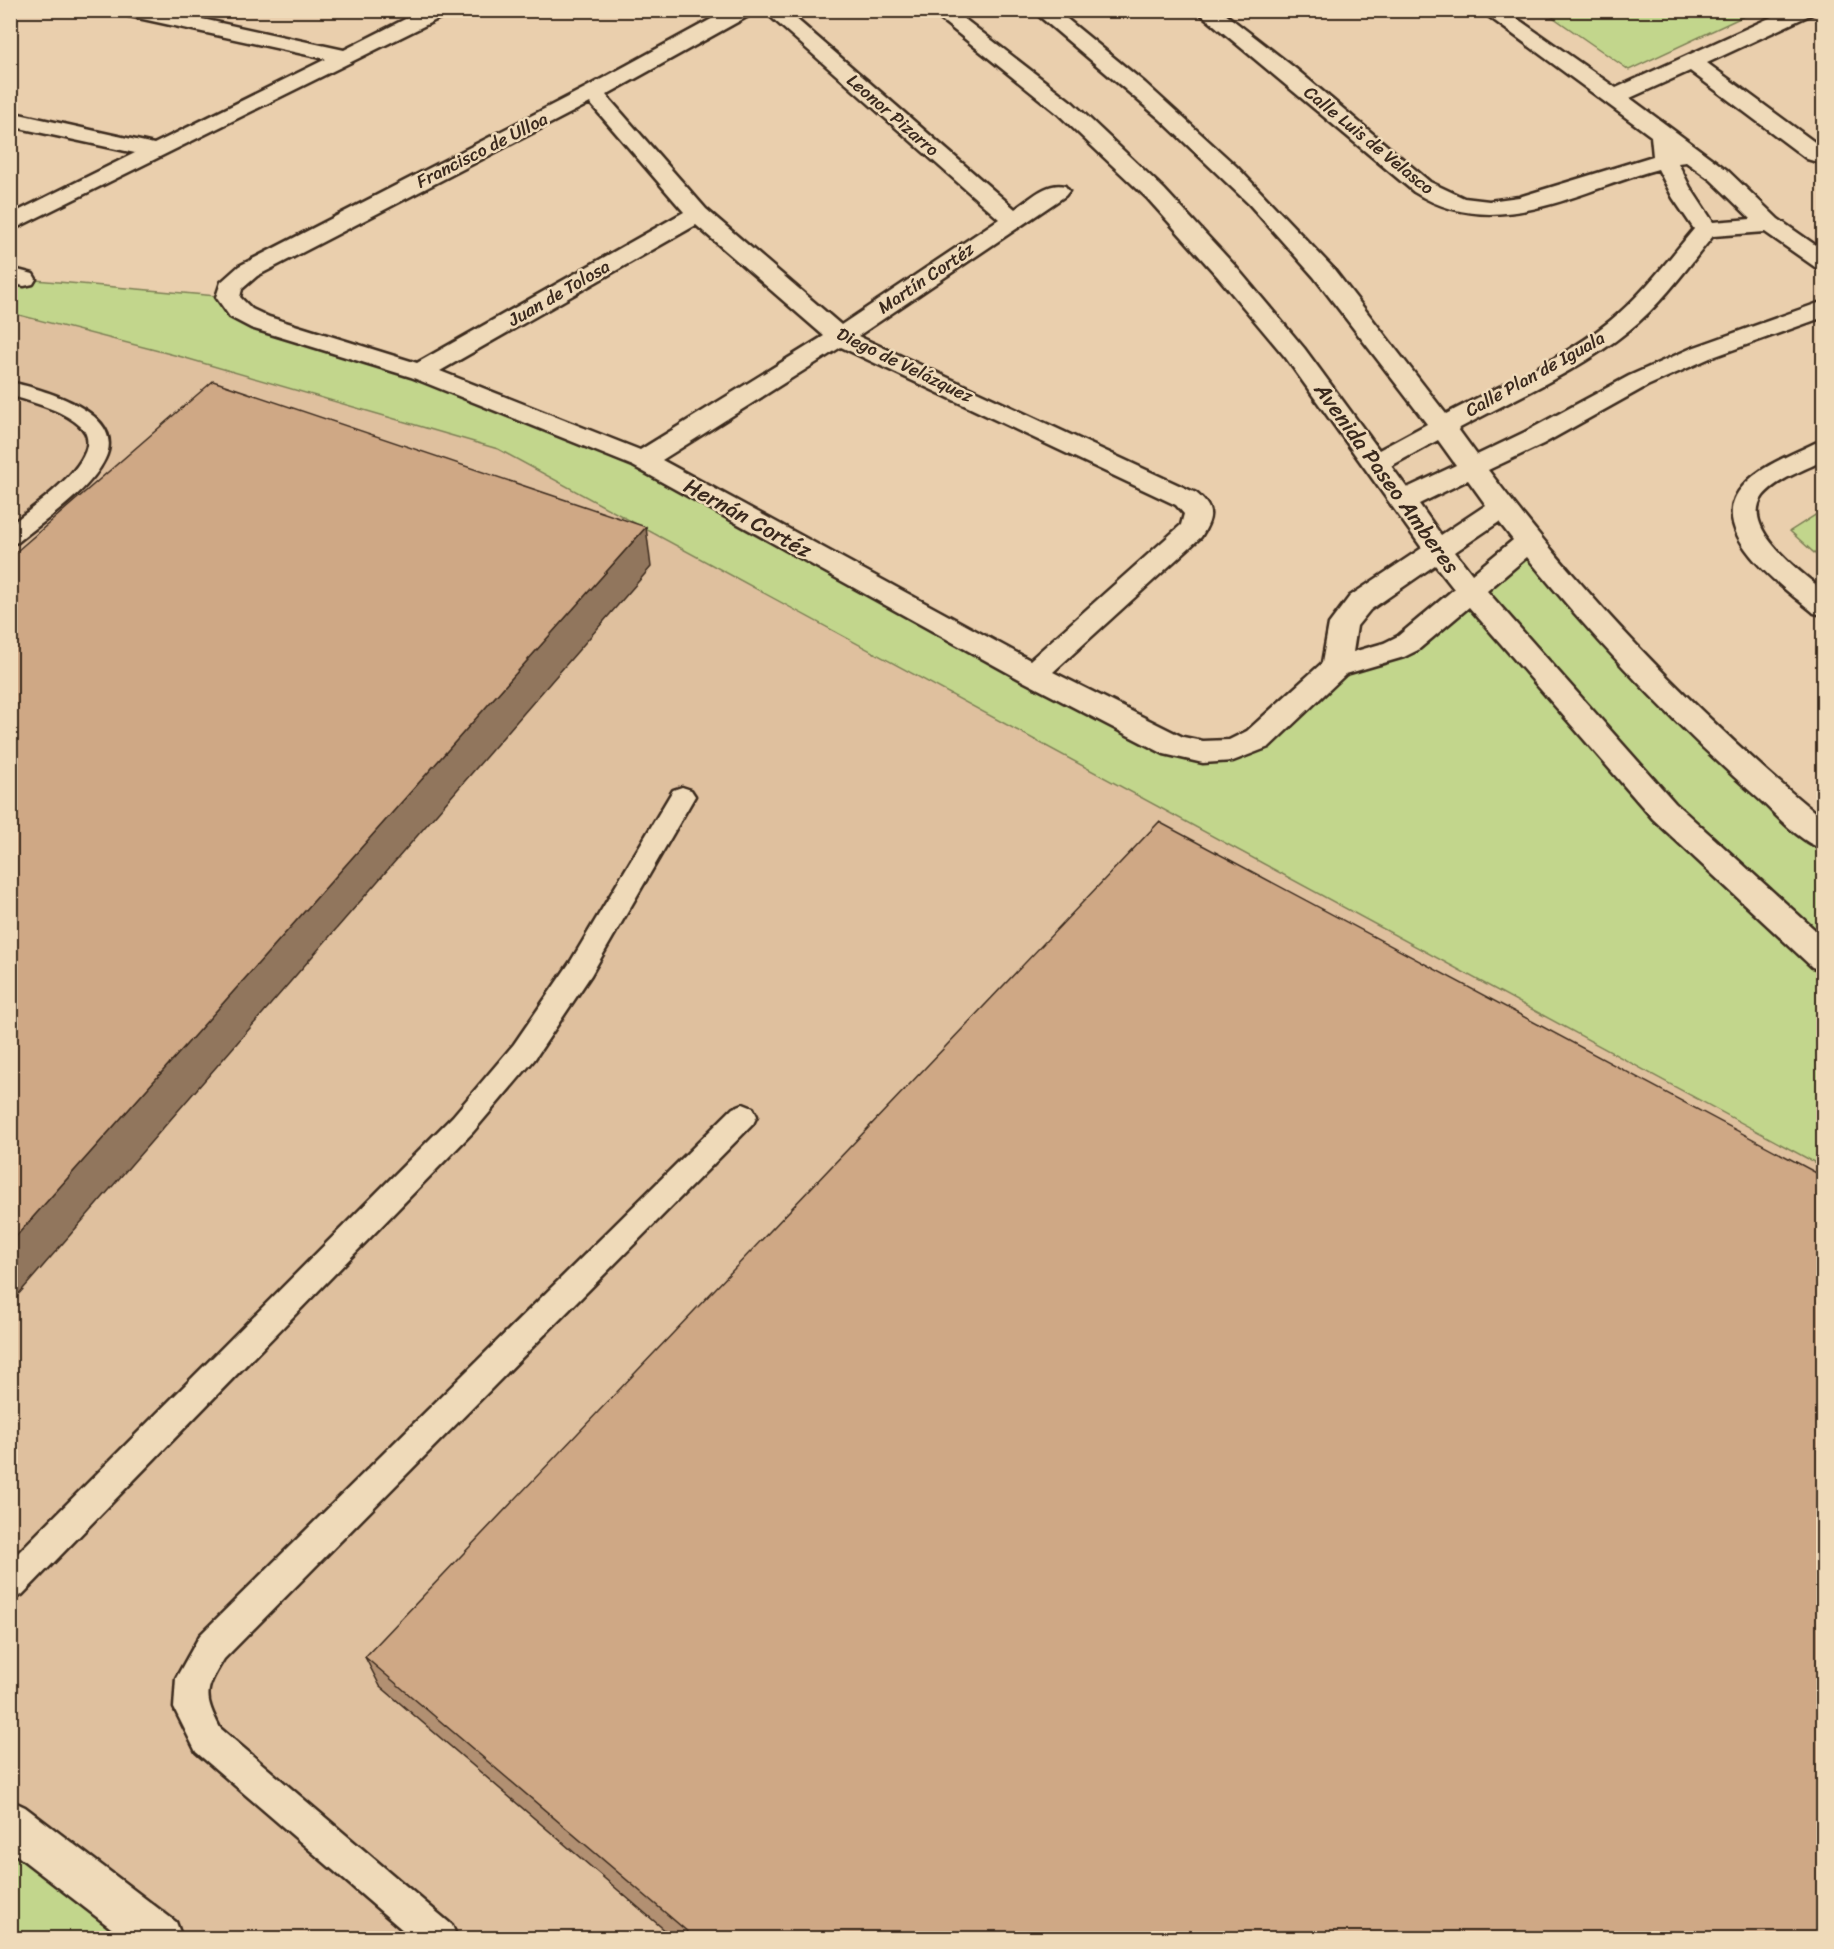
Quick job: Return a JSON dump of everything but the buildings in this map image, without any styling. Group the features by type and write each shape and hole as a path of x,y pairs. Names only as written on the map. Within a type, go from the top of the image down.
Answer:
{"street":[{"path":"129,10 348,57"},
{"path":"10,224 441,10"},
{"name":"Francisco de Ulloa","path":"228,297 230,287 248,271 593,93 745,10"},
{"name":"Leonor Pizarro","path":"773,10 1013,219"},
{"name":"Avenida Paseo Amberes","path":"939,10 1065,108 1156,194 1295,353 1438,550 1471,591 1664,811 1824,958"},
{"path":"1042,10 1104,59 1197,142 1285,229 1380,343 1440,426 1568,588 1656,686 1775,798 1824,838"},
{"name":"Calle Luis de Velasco","path":"1206,10 1288,74 1422,187 1461,206 1506,207 1663,159 1690,154"},
{"path":"1490,10 1614,97 1719,175 1770,224 1824,262"},
{"path":"1614,97 1805,10"},
{"path":"1692,62 1806,147 1824,157"},
{"name":"Diego de Velázquez","path":"593,93 698,214 840,337 1186,499 1194,505 1199,513 1198,521 1191,531 1033,674"},
{"path":"10,119 158,151"},
{"path":"1660,133 1663,159 1675,183 1706,230 1770,224"},
{"name":"Martín Cortéz","path":"642,460 840,337 1057,191"},
{"name":"Juan de Tolosa","path":"420,372 698,214"},
{"name":"Calle Plan de Iguala","path":"1375,463 1440,426 1584,351 1618,327 1642,306 1706,230"},
{"name":"Hernán Cortéz","path":"228,297 233,308 247,318 420,372 642,460 1033,674 1175,746 1203,752 1233,750 1258,739 1336,667"},
{"path":"1403,501 1534,438 1638,381 1701,353 1824,309"},
{"path":"1824,448 1766,481 1752,493 1744,506 1746,527 1760,551 1824,606"},
{"path":"1503,506 1360,603 1344,624 1336,667 1394,650 1408,643 1530,540"},
{"path":"10,1822 160,1938"}],"lane":[{"path":"10,388 75,412 93,427 99,448 93,462 75,481 10,537"},
{"path":"10,1584 463,1124 524,1052 581,969 682,796"},
{"path":"439,1938 208,1740 191,1708 193,1678 212,1647 743,1116"}],"shaded area":[{"path":"10,313 182,357 498,449 1823,1167 1823,1938 11,1938"}],"green space":[{"path":"1544,11 1755,11 1629,70"},
{"path":"10,275 24,279 228,297 233,308 642,460 1175,746 1233,750 1336,667 1408,643 1530,540 1656,686 1823,830 1823,1167 498,449 182,357 11,313"},
{"path":"1823,510 1823,561 1790,531"},
{"path":"11,1822 160,1938 11,1938"}]}
